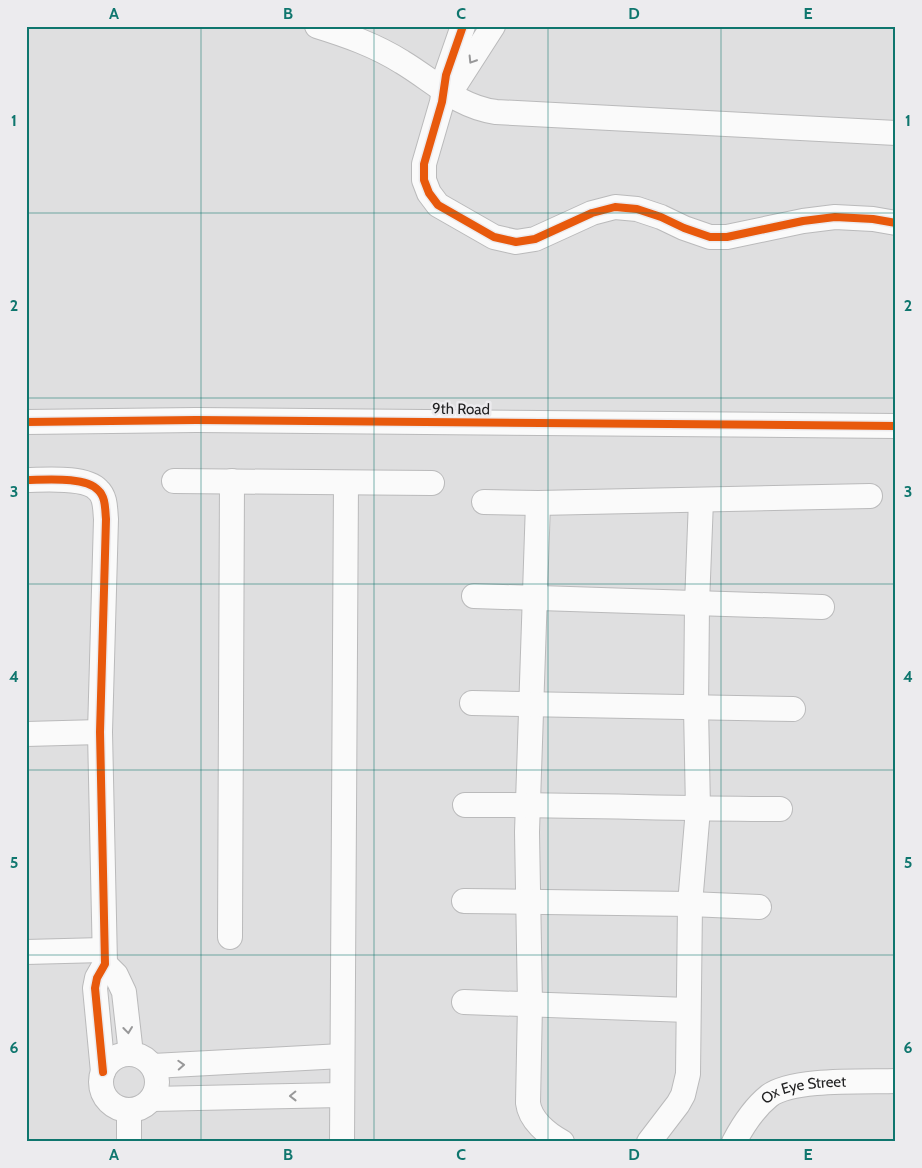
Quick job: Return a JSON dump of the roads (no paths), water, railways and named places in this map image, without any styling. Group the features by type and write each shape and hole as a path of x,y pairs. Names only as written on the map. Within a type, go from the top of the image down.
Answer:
{"street":[{"path":"316,26 379,48 404,62 445,96 474,108 496,112 896,133"},
{"path":"463,26 446,75 445,96 424,164 424,180 429,193 438,204 494,238 516,242 535,239 592,214 615,207 637,209 710,237 727,237 803,220 834,217 873,219 896,223"},
{"path":"445,96 494,26"},
{"name":"9th Road","path":"26,422 206,420 896,426"},
{"path":"26,480 62,480 89,484 99,490 104,502 106,519 100,732 104,957 97,978 96,988 103,1072 102,1089 112,1104 129,1110 145,1105 152,1099 156,1091 157,1074 153,1066 140,1056 131,1054 115,1058 103,1072"},
{"path":"174,481 432,483"},
{"path":"230,937 232,481"},
{"path":"342,1142 346,483"},
{"path":"484,502 538,504 870,496"},
{"path":"649,1142 678,1104 683,1095 688,1074 690,904 698,809 696,708 697,604 701,500"},
{"path":"538,504 528,804 529,1109 540,1126 562,1142"},
{"path":"474,596 822,607"},
{"path":"472,703 696,708 793,708"},
{"path":"26,734 100,732"},
{"path":"465,804 780,809"},
{"path":"464,901 690,904 759,907"},
{"path":"26,952 104,957"},
{"path":"104,957 124,992 131,1054"},
{"path":"464,1002 688,1010"},
{"path":"153,1066 342,1056"},
{"name":"Ox Eye Street","path":"734,1142 740,1130 755,1110 770,1095 785,1088 813,1084 896,1082"},
{"path":"152,1099 342,1095"},
{"path":"129,1110 129,1142"}]}
